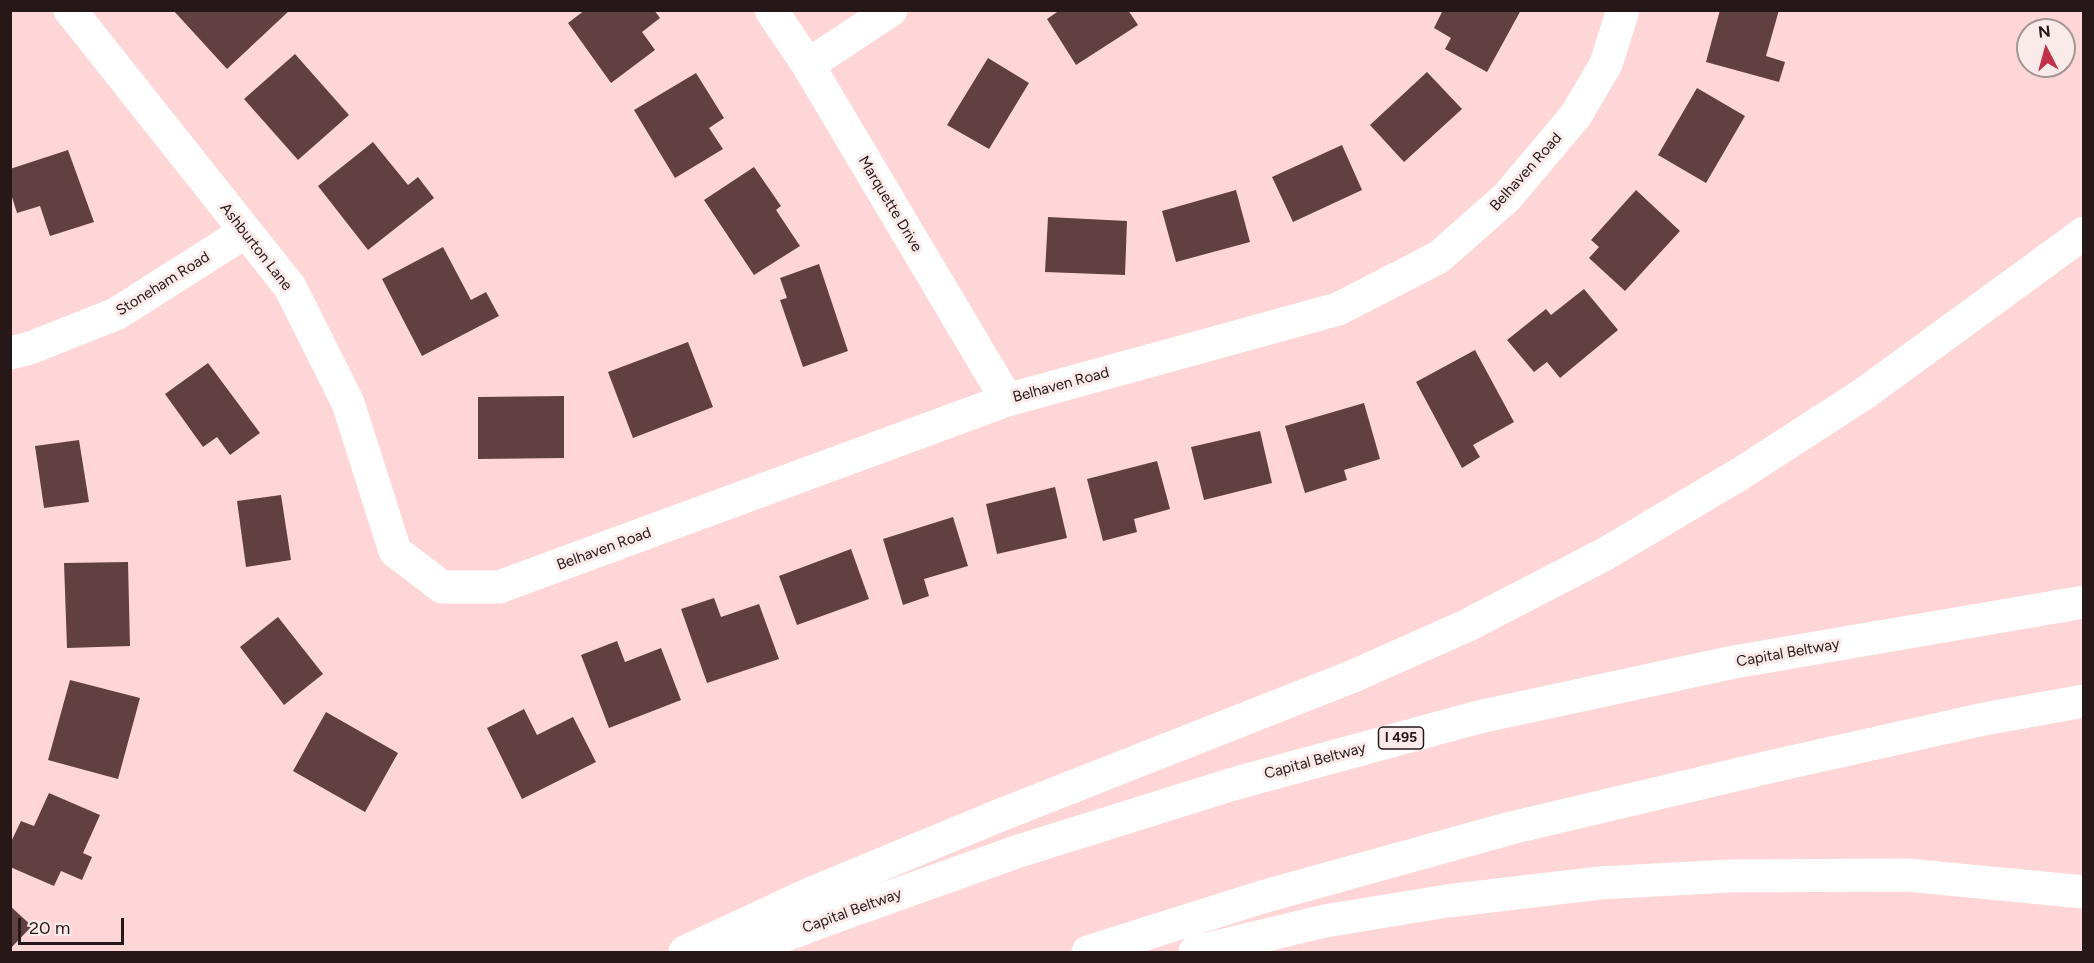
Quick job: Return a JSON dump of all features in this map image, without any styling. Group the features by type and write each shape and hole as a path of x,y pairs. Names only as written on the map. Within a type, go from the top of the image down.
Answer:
{"main road":[{"name":"Ashburton Lane","path":"70,10 290,287 348,403 395,551"},
{"name":"Marquette Drive","path":"771,10 808,65 1007,400"},
{"path":"808,65 891,10"},
{"name":"Belhaven Road","path":"395,551 442,587 499,587 1007,400 1338,309 1439,257 1507,197 1576,115 1606,64 1623,10"},
{"name":"Stoneham Road","path":"10,353 30,348 116,314 245,232"},
{"path":"685,952 812,893 998,816 1350,677 1466,626 1605,554 1740,474 1865,393 2084,233"},
{"name":"Capital Beltway","path":"740,952 1030,848 1233,784 1479,717 1734,663 2084,602"},
{"path":"1088,952 1262,897 1511,828 1984,719 2084,701"},
{"path":"1195,952 1326,921 1447,900 1600,883 1729,876 1907,875 2084,891"}],"building":[{"path":"173,10 290,10 227,69"},
{"path":"585,10 654,10 660,18 642,32 655,50 611,83 568,23"},
{"path":"1060,10 1128,10 1138,25 1076,65 1047,19"},
{"path":"1443,10 1521,10 1487,72 1445,49 1451,38 1434,28"},
{"path":"1720,10 1779,10 1766,56 1785,62 1779,82 1706,62"},
{"path":"295,54 349,115 298,160 244,99"},
{"path":"988,58 1029,83 989,149 947,125"},
{"path":"1427,72 1462,109 1404,162 1370,125"},
{"path":"696,73 724,118 709,128 723,149 675,178 634,110"},
{"path":"1697,88 1745,116 1706,183 1658,155"},
{"path":"373,142 408,185 418,177 434,198 368,250 318,186"},
{"path":"1342,145 1362,190 1293,222 1272,177"},
{"path":"68,150 94,222 50,236 40,206 17,213 10,191 10,169"},
{"path":"754,167 781,206 776,210 800,246 754,275 704,200"},
{"path":"1236,190 1250,242 1176,262 1162,211"},
{"path":"1636,190 1680,231 1625,291 1589,258 1599,247 1591,240"},
{"path":"1048,217 1127,221 1125,275 1045,272"},
{"path":"443,247 471,300 486,292 499,316 422,356 382,279"},
{"path":"819,264 848,351 803,367 780,300 787,298 780,278"},
{"path":"1584,289 1618,330 1560,378 1547,362 1534,372 1507,340 1546,309 1551,315"},
{"path":"688,342 713,407 633,438 608,372"},
{"path":"1475,350 1514,422 1473,445 1480,457 1462,468 1416,382"},
{"path":"208,363 260,433 230,455 217,437 203,447 165,394"},
{"path":"564,396 564,458 478,459 478,397"},
{"path":"1364,403 1380,459 1344,470 1347,480 1305,493 1285,426"},
{"path":"1260,431 1272,483 1204,500 1191,447"},
{"path":"79,440 89,502 44,508 35,446"},
{"path":"1157,461 1170,509 1134,519 1137,532 1103,541 1087,479"},
{"path":"1055,487 1067,538 997,554 986,504"},
{"path":"281,495 291,560 246,567 237,501"},
{"path":"953,517 968,566 924,579 929,596 903,605 883,539"},
{"path":"851,549 869,599 797,625 779,576"},
{"path":"128,562 130,646 67,648 64,563"},
{"path":"714,598 721,617 759,604 779,659 707,683 681,609"},
{"path":"278,617 323,674 284,705 240,647"},
{"path":"617,641 625,662 661,648 681,700 609,728 581,655"},
{"path":"70,680 140,698 118,779 48,760"},
{"path":"524,709 537,735 573,717 596,762 522,799 487,728"},
{"path":"326,712 398,753 365,812 293,771"},
{"path":"49,793 100,815 83,853 92,857 82,880 61,871 54,886 10,867 10,844 21,821 34,826"},
{"path":"10,906 32,926 10,949"}]}
